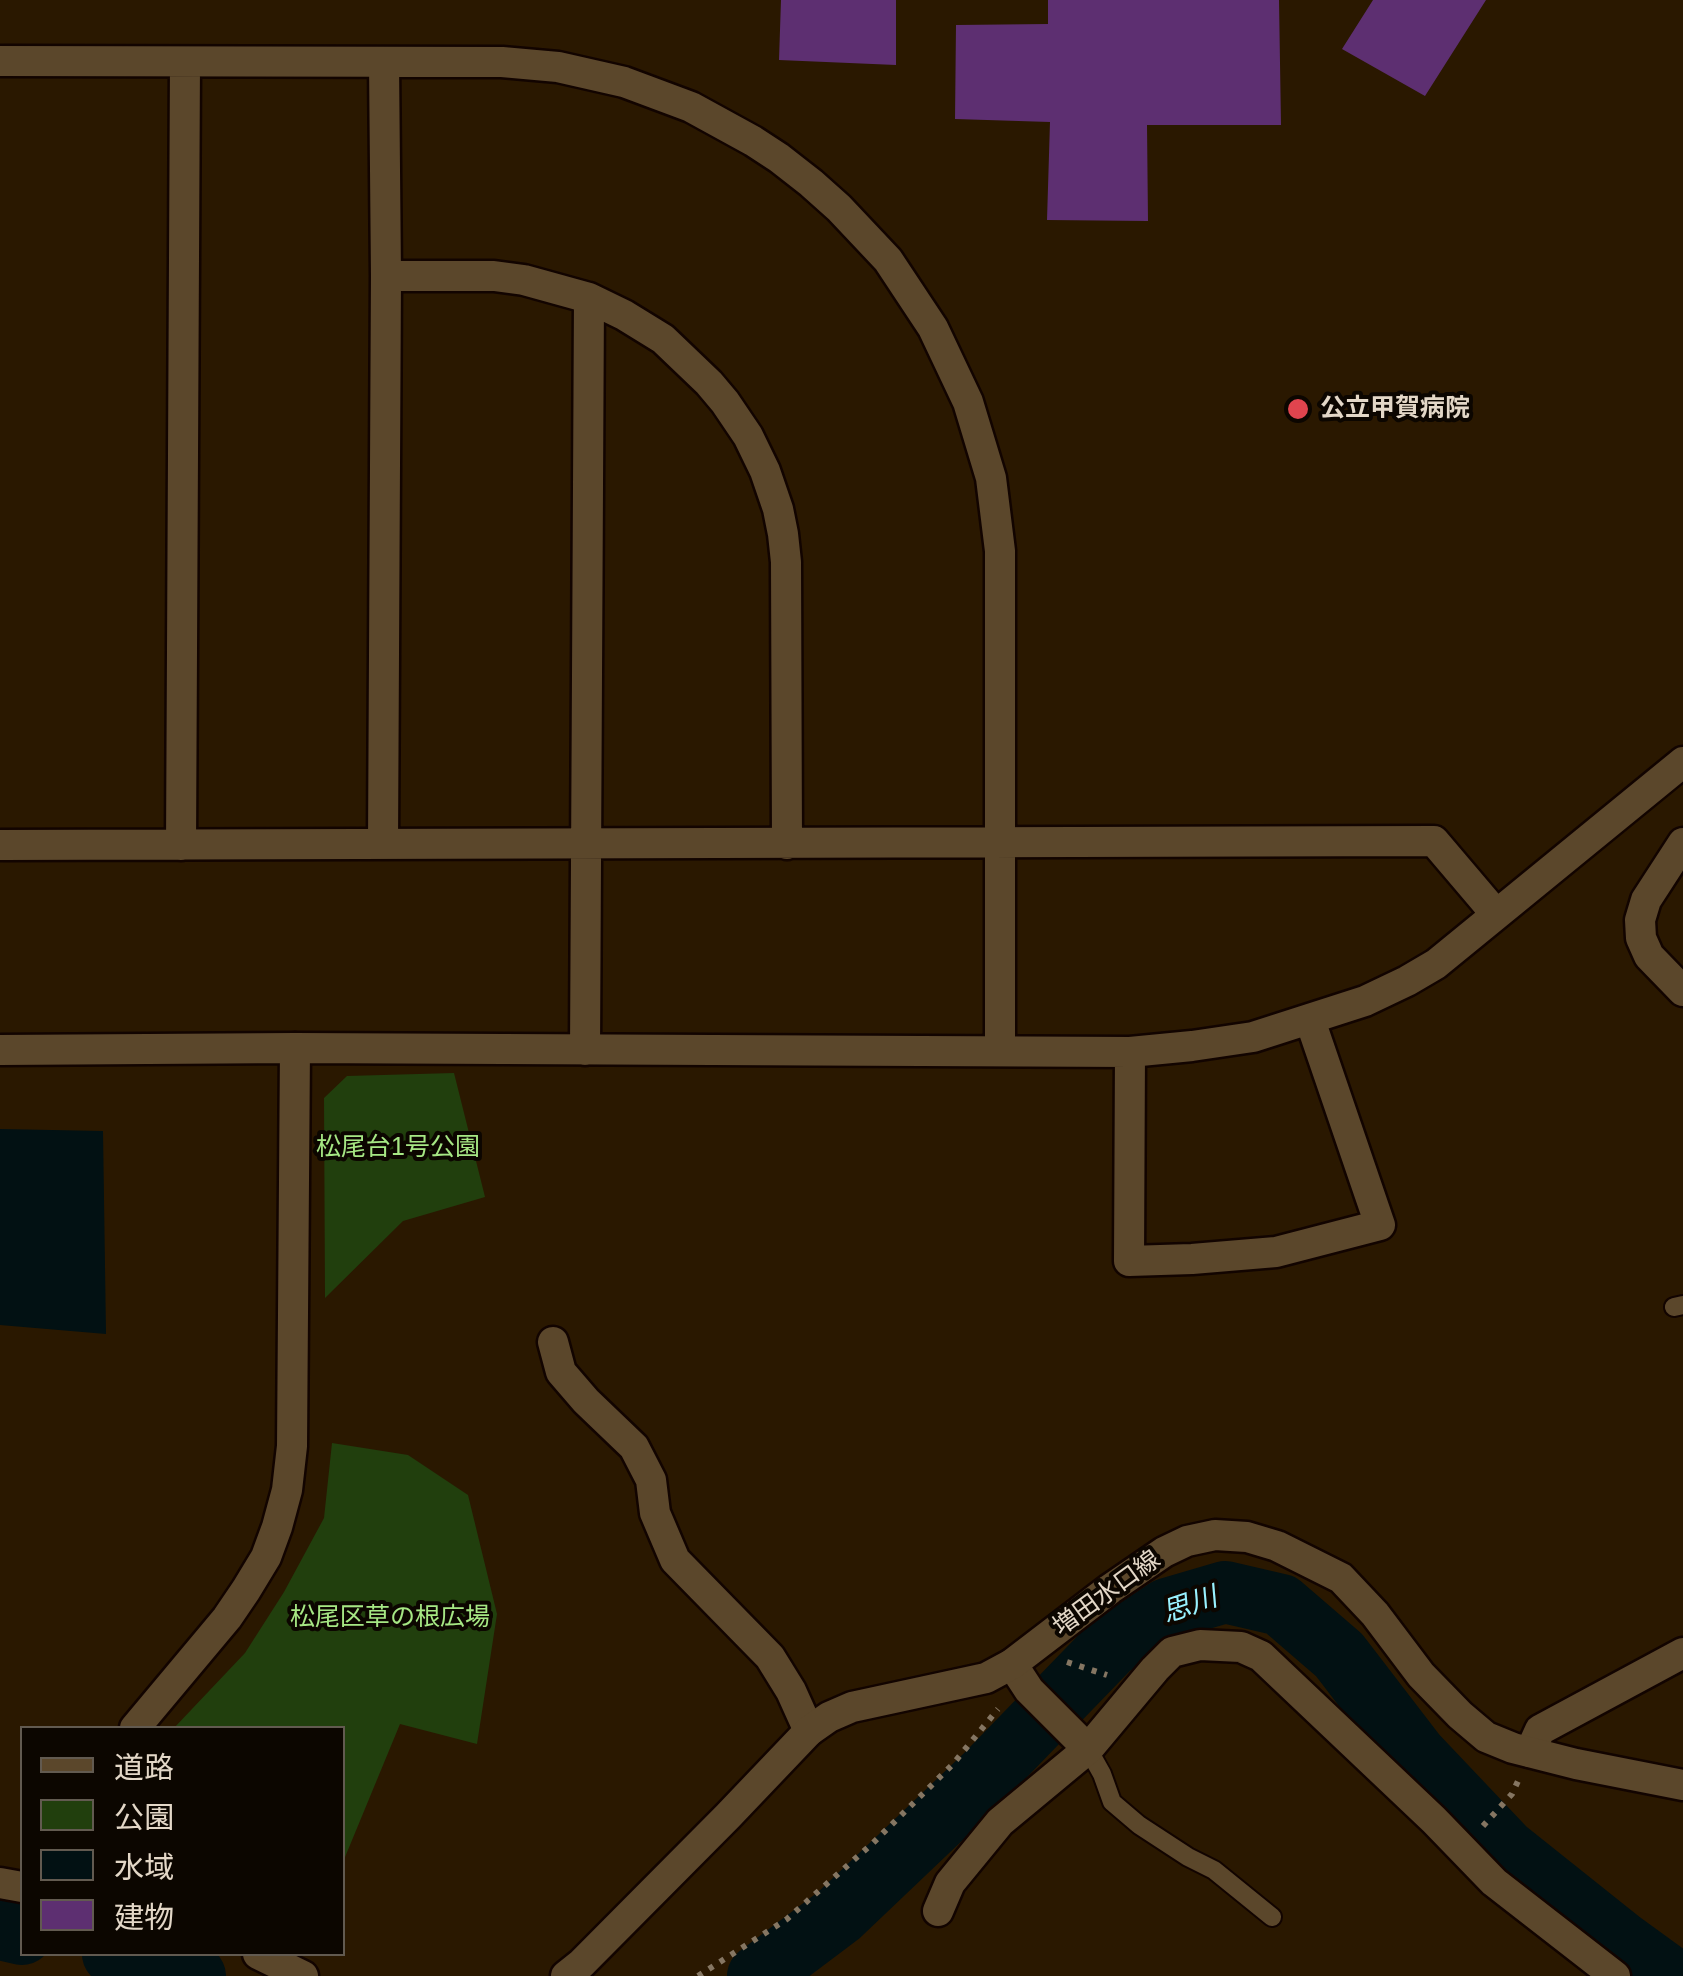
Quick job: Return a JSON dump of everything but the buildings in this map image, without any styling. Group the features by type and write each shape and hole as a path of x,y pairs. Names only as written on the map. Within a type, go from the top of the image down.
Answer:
{"street":[{"path":"0,61 530,64 590,73 653,92 720,122 811,182 888,260 933,328 962,390 991,478 1000,551 1000,1050"},
{"path":"181,845 184,62"},
{"path":"382,844 384,62"},
{"path":"386,276 509,278 589,298 663,339 725,402 748,436 764,471 778,508 786,562 788,844"},
{"path":"585,1050 589,298"},
{"path":"0,1050 1130,1052 1254,1037 1364,1001 1436,964 1683,762"},
{"path":"0,845 1434,841 1496,914"},
{"path":"1683,843 1646,900 1640,920 1641,938 1649,956 1683,991"},
{"path":"1130,1052 1129,1261 1276,1252 1380,1225 1310,1020"},
{"path":"137,1726 246,1590 266,1557 287,1490 292,1446 295,1048"},
{"path":"553,1342 561,1372 586,1402 634,1447 650,1480 655,1513 675,1560 770,1657 809,1731"},
{"name":"増田水口線","path":"566,1976 809,1731 829,1717 852,1706 986,1678 1022,1679 1110,1588 1164,1552 1187,1541 1215,1536 1247,1537 1277,1546 1341,1578 1375,1614 1421,1675 1486,1737 1530,1752 1683,1786"},
{"path":"938,1911 950,1883 1000,1822 1172,1652 1200,1645 1240,1647 1260,1656 1494,1882 1615,1976"},
{"path":"1530,1752 1540,1730 1683,1653"},
{"path":"1022,1679 1082,1743"},
{"path":"262,1956 303,1976"}],"lane":[{"path":"1082,1743 1102,1774 1112,1802 1140,1825 1214,1870 1272,1918"}],"path":[{"path":"698,1976 788,1920 873,1843 953,1764 1022,1679 1061,1660 1112,1676"},
{"path":"1480,1830 1512,1794"}],"green space":[{"name":"松尾台1号公園","path":"454,1073 485,1197 403,1221 325,1298 324,1098 347,1076"},
{"name":"松尾区草の根広場","path":"332,1443 408,1455 468,1495 497,1614 477,1744 400,1724 345,1857 345,1726 176,1726 245,1653 324,1518"}],"water":[{"path":"0,1129 103,1131 106,1334 0,1325"}],"waterway":[{"name":"思川","path":"758,1976 839,1915 984,1777 1110,1647 1167,1609 1225,1592 1281,1605 1339,1655 1415,1754 1506,1850 1668,1976"},
{"name":"思川","path":"0,1929 20,1934"},
{"name":"思川","path":"121,1956 195,1976"}],"place":[{"name":"公立甲賀病院","path":"1298,409"}]}
